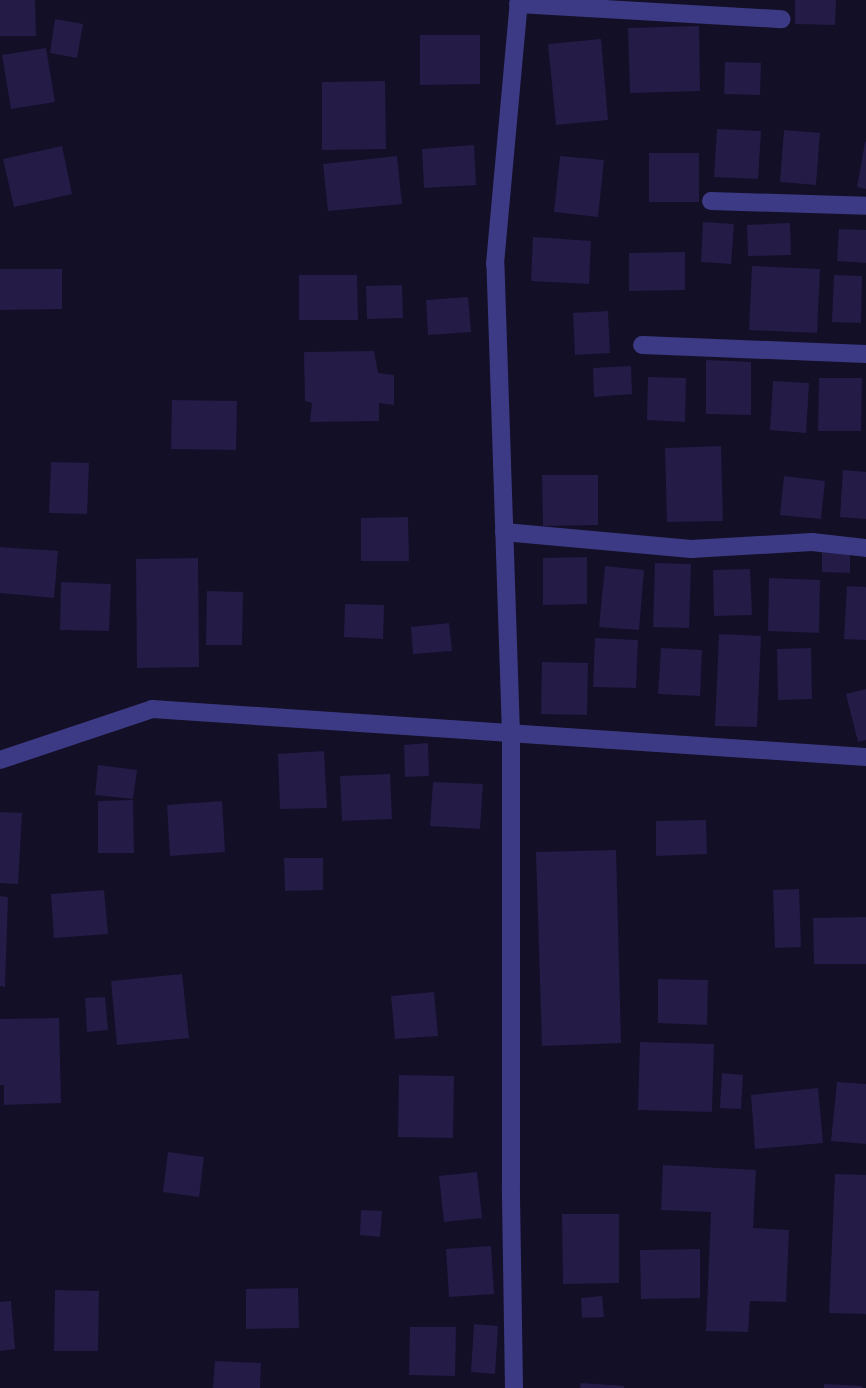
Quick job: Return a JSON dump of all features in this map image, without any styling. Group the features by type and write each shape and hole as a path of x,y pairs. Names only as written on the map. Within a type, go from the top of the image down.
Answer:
{"street":[{"path":"514,1388 511,734 495,264 518,2 782,19"},
{"path":"712,201 866,206"},
{"path":"642,345 866,354"},
{"path":"504,532 691,549 812,542 866,548"},
{"path":"0,760 152,709 866,757"}],"building":[{"path":"0,0 35,0 36,36 0,36"},
{"path":"795,0 836,0 835,25 795,24"},
{"path":"55,19 83,24 77,58 50,53"},
{"path":"699,26 700,91 630,93 628,28"},
{"path":"420,35 480,35 480,84 420,85"},
{"path":"601,39 608,120 556,125 548,44"},
{"path":"46,48 55,102 11,109 2,55"},
{"path":"725,62 761,63 760,95 724,94"},
{"path":"385,81 386,149 322,150 322,82"},
{"path":"717,129 761,131 758,179 714,177"},
{"path":"784,130 820,133 816,185 780,182"},
{"path":"866,142 866,189 857,187"},
{"path":"474,145 476,185 424,188 422,149"},
{"path":"62,146 72,194 14,207 3,159"},
{"path":"649,153 699,153 699,202 649,202"},
{"path":"397,156 402,204 328,211 323,164"},
{"path":"560,156 604,160 598,217 554,212"},
{"path":"703,222 734,224 731,264 701,262"},
{"path":"790,223 791,255 748,256 747,225"},
{"path":"839,229 866,230 866,263 837,261"},
{"path":"533,237 591,241 589,284 531,281"},
{"path":"685,252 685,290 629,291 629,253"},
{"path":"752,266 820,269 817,333 749,330"},
{"path":"0,269 62,269 62,309 0,310"},
{"path":"299,275 357,275 358,320 299,320"},
{"path":"834,275 862,276 861,323 832,322"},
{"path":"402,285 403,318 367,319 366,286"},
{"path":"468,297 471,332 428,335 426,300"},
{"path":"608,311 610,353 575,355 573,313"},
{"path":"374,351 378,373 394,375 394,405 379,403 379,421 310,422 312,403 305,401 304,352"},
{"path":"706,360 751,362 751,415 706,414"},
{"path":"631,366 632,394 594,397 593,368"},
{"path":"648,377 686,378 685,422 647,420"},
{"path":"819,378 862,378 861,431 818,431"},
{"path":"773,381 809,383 806,433 770,430"},
{"path":"172,400 237,401 236,450 171,449"},
{"path":"721,446 723,521 667,522 665,448"},
{"path":"51,462 89,463 87,514 49,513"},
{"path":"843,470 866,472 866,519 840,517"},
{"path":"542,475 598,475 598,525 543,526"},
{"path":"784,476 825,481 821,519 780,515"},
{"path":"408,517 409,561 361,561 361,518"},
{"path":"0,547 58,551 54,598 0,593"},
{"path":"822,552 850,553 850,573 822,572"},
{"path":"587,557 587,604 543,605 543,558"},
{"path":"198,558 199,667 137,668 136,559"},
{"path":"655,563 691,564 689,628 653,627"},
{"path":"605,566 644,570 639,630 599,627"},
{"path":"750,569 752,615 714,616 713,570"},
{"path":"769,578 820,580 819,633 768,631"},
{"path":"61,582 111,584 109,631 60,630"},
{"path":"847,586 866,587 866,640 844,639"},
{"path":"207,591 243,592 242,645 206,645"},
{"path":"345,604 384,605 383,639 344,637"},
{"path":"449,623 452,651 413,654 411,627"},
{"path":"719,634 761,636 757,727 715,726"},
{"path":"595,638 638,640 636,688 593,687"},
{"path":"661,648 702,650 700,696 658,694"},
{"path":"811,648 812,699 778,700 777,649"},
{"path":"542,662 588,663 587,715 541,714"},
{"path":"866,689 866,740 858,742 846,694"},
{"path":"428,743 429,776 405,777 404,745"},
{"path":"324,751 327,808 280,809 278,754"},
{"path":"98,765 137,770 133,799 95,795"},
{"path":"390,774 392,819 342,821 340,776"},
{"path":"433,782 483,784 480,829 430,826"},
{"path":"133,800 134,853 98,853 98,801"},
{"path":"222,801 225,852 170,856 167,805"},
{"path":"0,812 22,813 18,884 0,883"},
{"path":"706,820 707,854 656,856 656,821"},
{"path":"616,850 621,1043 542,1046 536,852"},
{"path":"284,858 323,858 323,890 285,891"},
{"path":"799,889 801,947 775,948 773,890"},
{"path":"104,890 108,934 54,938 51,894"},
{"path":"0,896 8,897 5,987 0,986"},
{"path":"866,917 866,964 814,964 813,918"},
{"path":"182,974 189,1038 117,1045 111,981"},
{"path":"658,979 708,980 707,1025 658,1023"},
{"path":"434,992 438,1036 395,1039 391,996"},
{"path":"105,997 108,1030 87,1032 85,998"},
{"path":"59,1018 61,1103 4,1105 4,1085 0,1085 0,1019"},
{"path":"640,1042 714,1044 712,1112 638,1110"},
{"path":"722,1073 743,1075 741,1109 720,1108"},
{"path":"399,1075 454,1076 453,1138 398,1137"},
{"path":"837,1082 866,1084 866,1144 831,1141"},
{"path":"818,1088 823,1143 755,1149 751,1095"},
{"path":"168,1152 204,1157 199,1197 163,1192"},
{"path":"663,1165 756,1170 753,1228 789,1230 786,1302 750,1301 748,1332 706,1331 711,1212 661,1210"},
{"path":"477,1172 482,1218 444,1222 439,1176"},
{"path":"835,1174 866,1175 866,1314 829,1313"},
{"path":"361,1210 382,1211 380,1237 360,1235"},
{"path":"562,1214 619,1214 619,1283 563,1284"},
{"path":"491,1246 494,1294 449,1297 446,1249"},
{"path":"700,1249 700,1298 641,1299 640,1250"},
{"path":"298,1288 299,1328 246,1329 246,1289"},
{"path":"55,1290 99,1291 98,1351 54,1351"},
{"path":"602,1296 604,1317 582,1318 581,1298"},
{"path":"11,1301 15,1349 0,1351 0,1302"},
{"path":"474,1324 498,1326 495,1374 471,1372"},
{"path":"410,1327 456,1327 455,1376 409,1375"},
{"path":"215,1361 261,1363 260,1388 213,1388"},
{"path":"581,1383 624,1386 624,1388 580,1388"},
{"path":"824,1384 862,1386 862,1388 824,1388"}]}
